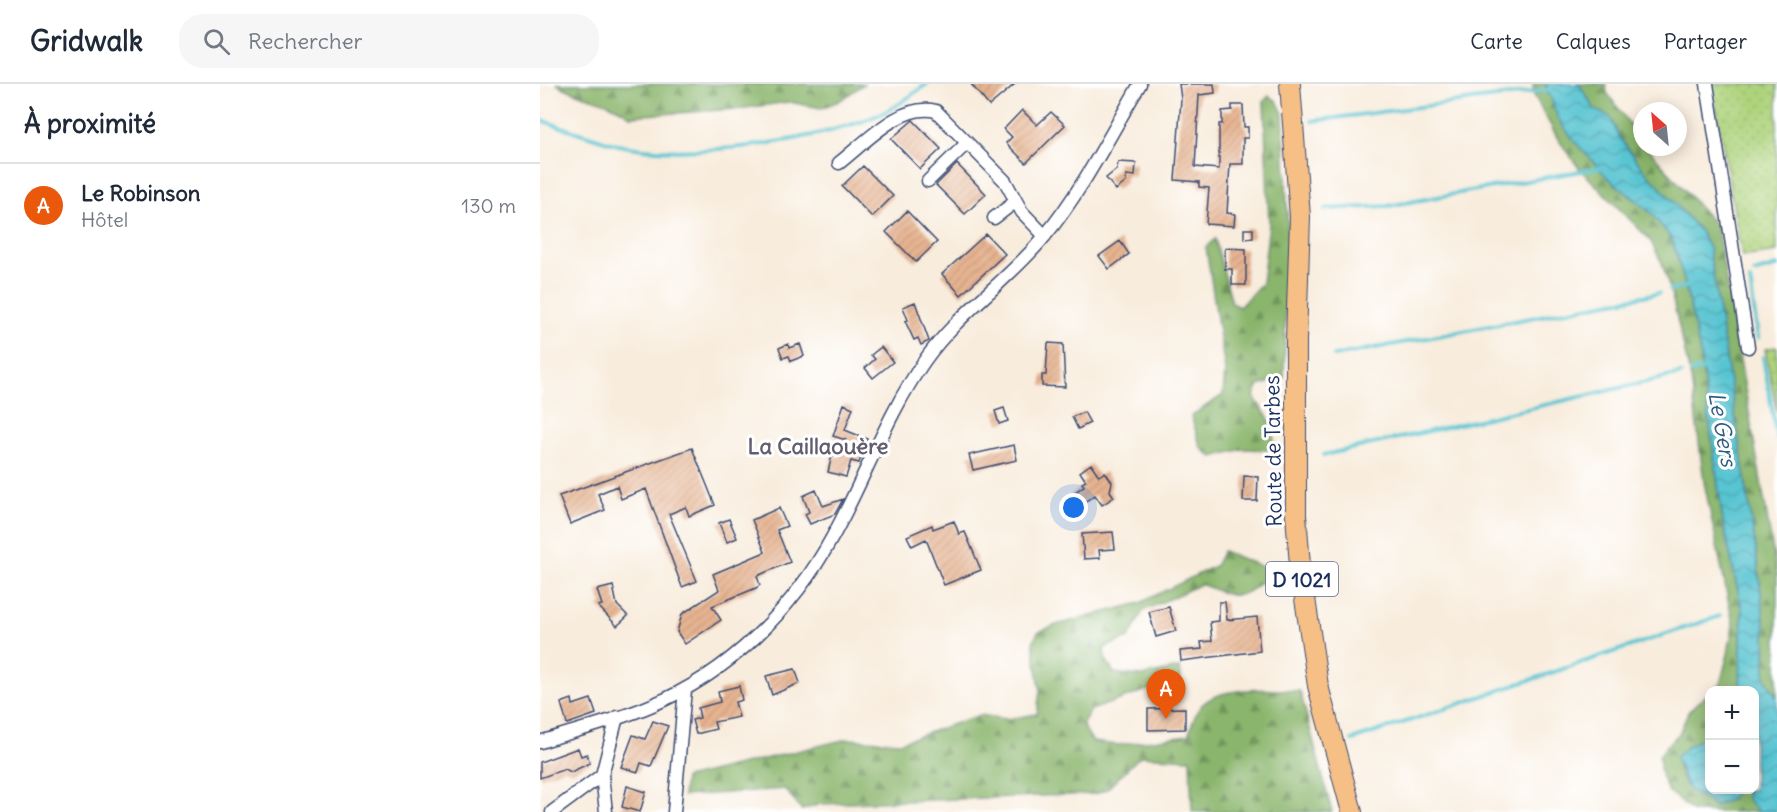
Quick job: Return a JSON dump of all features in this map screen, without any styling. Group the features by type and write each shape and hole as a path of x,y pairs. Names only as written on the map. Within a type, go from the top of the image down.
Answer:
{"main road":[{"name":"Route de Tarbes","path":"1290,84 1300,217 1296,341 1296,515 1299,558 1318,686 1352,812"}],"street":[{"path":"540,742 617,717 685,689 737,655 800,586 833,536 898,405 926,359 969,310 1023,261 1045,236 1067,205 1140,84"},
{"path":"1707,84 1748,347"},
{"path":"839,163 900,115 919,108 936,111 1005,181 1015,202 1045,236"},
{"path":"928,181 967,143"},
{"path":"994,218 1015,202"},
{"path":"674,812 685,689"},
{"path":"606,812 602,775 617,717"},
{"path":"552,812 602,775"}],"green space":[{"path":"557,84 864,84 839,101 821,108 789,102 738,109 630,116 613,106"},
{"path":"1533,84 1546,84 1546,90 1607,177 1651,213 1672,239 1685,283 1700,352 1723,522 1742,609 1740,686 1718,686 1728,654 1733,624 1704,482 1691,379 1662,263 1650,240 1579,168 1558,139 1534,95"},
{"path":"1579,84 1606,84 1607,93 1633,129 1633,156 1620,138 1610,117 1595,110"},
{"path":"1712,84 1777,84 1777,252 1742,257"},
{"path":"1269,96 1277,101 1283,113 1288,227 1284,378 1258,386 1254,397 1273,425 1274,450 1243,449 1212,457 1201,448 1191,416 1223,395 1225,370 1206,247 1215,239 1232,303 1239,307 1262,283 1269,224 1264,101"},
{"path":"1633,156 1655,156 1717,227 1777,574 1777,697 1765,678 1765,628 1756,550 1709,248 1700,231"},
{"path":"1777,347 1777,412 1765,349"},
{"path":"1223,551 1263,567 1265,578 1248,592 1234,595 1201,584 1143,611 1129,638 1104,648 1105,658 1114,673 1141,676 1179,668 1181,678 1091,710 1082,725 1093,742 1118,745 1188,735 1201,706 1221,694 1248,690 1300,691 1332,812 1192,812 1190,759 1140,756 1107,789 1096,794 820,804 802,810 785,789 683,796 685,778 847,739 901,742 980,715 1007,719 1037,714 1040,689 1033,642 1038,632 1056,625 1140,603 1215,566"},
{"path":"1705,697 1705,737 1687,747 1676,757 1684,782 1715,806 1731,799 1734,794 1747,794 1747,799 1759,812 1693,812 1668,791 1661,775 1659,757 1666,746 1679,734 1688,712"}],"water":[{"name":"Le Gers","path":"1546,84 1579,84 1595,110 1610,117 1620,138 1633,156 1700,231 1709,248 1756,550 1765,628 1765,678 1777,697 1777,812 1759,812 1747,799 1747,794 1759,794 1759,686 1740,686 1742,609 1723,522 1700,352 1685,283 1672,239 1651,213 1607,177 1575,142 1558,119"},
{"path":"1705,737 1705,794 1734,794 1731,799 1715,806 1688,789 1676,757 1687,747"}],"building":[{"path":"971,84 1015,84 989,106"},
{"path":"1179,84 1214,84 1215,93 1199,95 1195,167 1219,169 1219,124 1222,124 1222,111 1232,110 1232,105 1243,105 1244,127 1248,127 1248,138 1243,138 1243,164 1230,164 1227,213 1235,214 1234,226 1206,224 1209,188 1199,187 1199,182 1175,180 1181,99"},
{"path":"1022,110 1037,125 1051,112 1065,125 1026,163 1006,143 1012,137 1004,129"},
{"path":"913,120 941,149 920,169 891,139"},
{"path":"1118,162 1136,163 1135,176 1126,175 1126,182 1116,190 1106,178 1117,169"},
{"path":"957,164 986,194 965,214 936,185"},
{"path":"863,166 893,196 872,217 842,186"},
{"path":"907,211 937,242 916,262 886,232"},
{"path":"1244,229 1253,229 1253,238 1244,239"},
{"path":"986,234 1005,254 961,295 942,274"},
{"path":"1120,241 1129,254 1109,269 1099,256"},
{"path":"1225,248 1246,249 1246,285 1232,285 1232,269 1225,269"},
{"path":"915,302 929,341 921,345 918,338 914,340 905,321 908,320 903,307"},
{"path":"1048,343 1063,344 1065,387 1042,386 1042,375 1046,375"},
{"path":"788,344 789,348 800,344 804,356 791,361 789,356 783,358 779,348"},
{"path":"881,347 893,362 873,378 865,368 875,359 871,355"},
{"path":"844,404 853,408 845,430 867,439 859,463 851,461 846,477 828,472 832,455 840,457 846,440 833,436"},
{"path":"1004,408 1008,421 999,424 995,411"},
{"path":"1084,412 1090,423 1078,429 1072,417"},
{"path":"1014,445 1017,460 973,470 969,455"},
{"path":"692,448 715,505 689,516 686,507 669,514 697,581 682,587 646,489 621,499 617,486 598,494 605,510 570,524 559,496"},
{"path":"1091,464 1099,476 1105,472 1112,482 1110,491 1114,497 1102,505 1095,495 1078,506 1071,495 1084,486 1082,483 1086,481 1080,472"},
{"path":"1244,476 1258,477 1257,501 1243,501"},
{"path":"816,490 823,506 843,499 835,514 810,524 805,514 809,512 803,496"},
{"path":"779,508 787,526 777,530 790,562 757,576 760,585 756,588 712,606 721,620 685,644 677,632 682,614 719,590 713,574 765,552 752,520"},
{"path":"729,519 737,538 727,542 719,523"},
{"path":"954,521 959,534 965,532 981,570 944,585 926,539 912,546 907,536 932,525 933,529"},
{"path":"1113,532 1115,549 1099,550 1100,558 1084,559 1082,534"},
{"path":"613,586 617,605 628,616 617,626 598,606 602,605 597,590"},
{"path":"1219,602 1225,602 1227,620 1257,617 1260,651 1181,661 1180,651 1202,649 1201,642 1212,641 1210,622 1219,621"},
{"path":"1169,607 1176,631 1156,637 1149,612"},
{"path":"795,669 800,683 772,695 766,676"},
{"path":"739,686 742,700 735,702 739,717 714,722 716,729 696,734 692,720 700,718 698,708 720,702 718,691"},
{"path":"572,699 573,705 591,699 596,714 567,724 561,703"},
{"path":"1185,708 1185,729 1148,730 1148,709"},
{"path":"653,721 668,726 651,766 641,763 638,772 621,767 633,735 645,739"},
{"path":"578,748 581,756 587,754 590,763 571,772 565,769 540,778 540,762"},
{"path":"627,786 646,792 640,812 622,807"}],"waterway":[{"path":"540,120 619,145 680,151 717,149 794,139 863,121 889,110 927,84"},
{"path":"1312,121 1549,90"},
{"path":"1325,209 1388,206 1603,167"},
{"path":"1754,273 1777,266"},
{"path":"1750,280 1758,338"},
{"path":"1670,290 1690,286"},
{"path":"1334,356 1659,293"},
{"path":"1763,357 1777,438"},
{"path":"1691,372 1708,368"},
{"path":"1324,455 1681,374"},
{"path":"1352,740 1720,616"}],"place":[{"name":"Le Robinson","path":"1166,719"}],"district":[{"name":"La Caillaouère","path":"818,446"}]}
